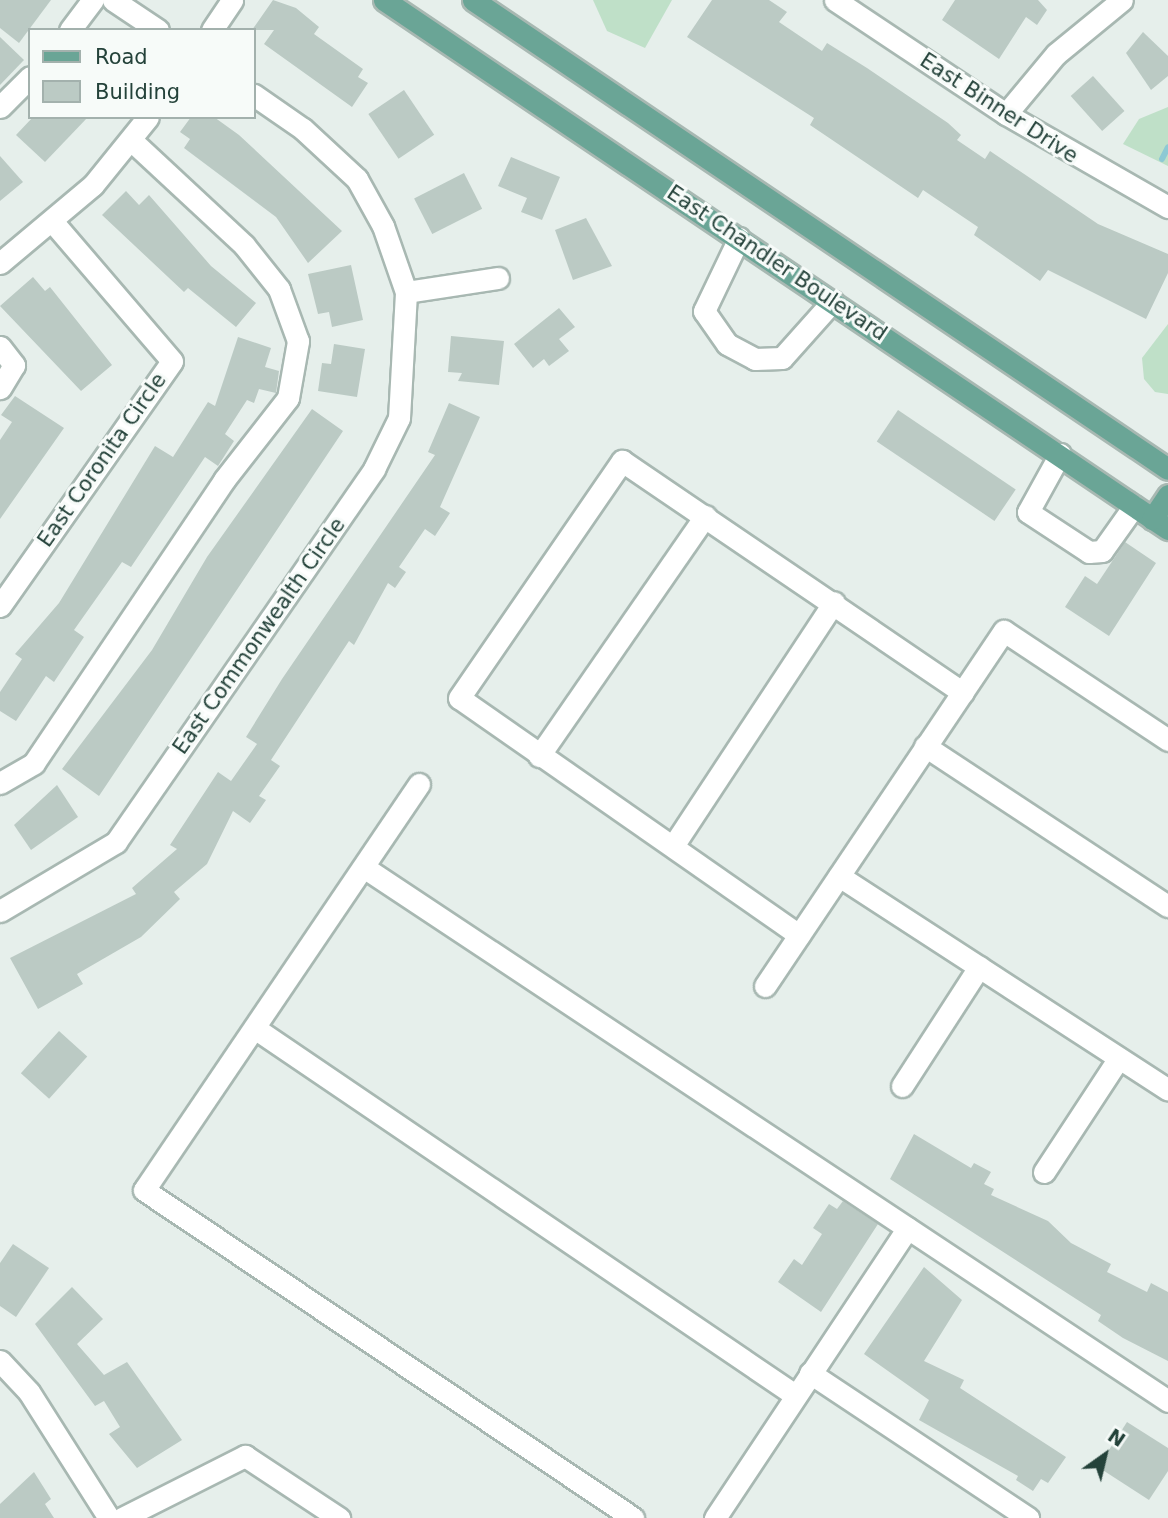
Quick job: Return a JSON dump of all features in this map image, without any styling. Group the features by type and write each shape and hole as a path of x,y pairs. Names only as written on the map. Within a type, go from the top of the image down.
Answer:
{"main road":[{"name":"East Chandler Boulevard","path":"384,0 1160,524"},
{"path":"473,0 1168,469"},
{"path":"1160,524 1168,495"}],"street":[{"path":"72,28 93,0"},
{"path":"113,0 155,28"},
{"path":"213,28 232,0"},
{"name":"East Binner Drive","path":"835,0 1006,114 1168,207"},
{"path":"1006,114 1056,54 1122,0"},
{"path":"0,107 28,79"},
{"name":"East Commonwealth Circle","path":"0,911 116,842 374,469 399,418 406,292 383,226 356,179 303,129 256,96"},
{"path":"0,263 52,222 131,139 146,119"},
{"path":"0,783 34,763 224,480 288,398 298,341 279,289 244,245 131,139"},
{"name":"East Coronita Circle","path":"0,606 172,361 52,222"},
{"path":"740,238 704,312 727,344 755,359 782,358 833,301"},
{"path":"406,292 498,278"},
{"path":"0,347 14,365 0,388"},
{"path":"1060,454 1028,512 1089,552 1102,551 1134,506"},
{"path":"799,935 459,698 622,461 834,602 962,693"},
{"path":"539,756 705,516"},
{"path":"673,846 834,602"},
{"path":"765,986 1004,631 1168,740"},
{"path":"925,746 1168,906"},
{"path":"419,784 256,1029 144,1190 633,1518"},
{"path":"365,868 1168,1401"},
{"path":"839,876 1168,1090"},
{"path":"902,1086 979,967"},
{"path":"256,1029 795,1395"},
{"path":"1044,1172 1119,1058"},
{"path":"715,1518 908,1228"},
{"path":"0,1361 29,1392 109,1518"},
{"path":"810,1373 1028,1518"},
{"path":"122,1518 245,1456 339,1518"}],"green space":[{"path":"593,0 672,0 645,48 607,31"},
{"path":"1168,107 1168,166 1123,144 1139,119"},
{"path":"1168,324 1168,394 1155,392 1144,379 1142,358"}],"building":[{"path":"0,0 51,0 19,43 0,28"},
{"path":"273,0 296,8 319,27 314,34 363,69 358,77 368,83 352,107 264,44 274,30 253,28"},
{"path":"712,0 769,0 787,12 779,22 822,51 827,43 867,68 948,123 961,135 957,140 985,159 990,151 1098,224 1168,254 1168,273 1146,319 1048,270 1040,281 974,235 978,227 923,190 918,198 810,125 814,118 687,37"},
{"path":"955,0 1038,0 1047,10 1037,25 1026,17 999,59 942,20"},
{"path":"1143,32 1168,56 1168,76 1151,90 1126,53"},
{"path":"0,37 24,60 0,85"},
{"path":"1093,76 1124,111 1102,131 1071,96"},
{"path":"404,90 434,135 399,159 368,114"},
{"path":"31,119 86,119 45,162 16,135"},
{"path":"190,119 217,119 239,135 342,231 308,263 276,217 184,148 190,139 180,132"},
{"path":"0,156 23,182 0,201"},
{"path":"511,157 560,177 542,220 521,212 527,198 498,186"},
{"path":"464,173 482,209 432,234 414,198"},
{"path":"126,191 139,205 149,195 211,266 256,303 236,327 188,288 184,292 102,215"},
{"path":"586,218 612,266 573,280 555,230"},
{"path":"351,265 363,320 332,327 329,312 318,314 308,274"},
{"path":"33,277 45,291 50,287 112,365 81,391 0,306"},
{"path":"559,308 575,327 559,339 569,351 549,366 544,359 533,368 514,344"},
{"path":"451,336 504,341 499,385 458,381 462,373 448,372"},
{"path":"238,337 271,348 265,367 279,371 276,393 259,389 254,403 247,400 225,434 234,441 218,466 205,457 131,567 122,562 74,630 84,637 54,682 46,676 16,721 0,711 0,692 22,659 15,654 59,603 155,446 173,457 208,402 215,406"},
{"path":"334,344 365,349 357,397 318,391 322,363 331,364"},
{"path":"15,396 64,428 0,519 0,440 12,422 1,415"},
{"path":"449,403 480,417 440,507 450,513 435,536 425,529 399,567 406,572 395,588 388,583 354,645 349,641 271,760 280,766 259,796 266,800 250,823 233,811 207,864 174,892 180,899 141,937 77,974 83,984 38,1009 10,958 136,894 132,888 177,849 170,845 218,772 231,781 257,744 246,737 282,679 435,455 428,452"},
{"path":"312,409 343,431 99,796 62,769 152,650 207,557"},
{"path":"898,410 1016,489 994,521 877,442"},
{"path":"1125,542 1156,563 1109,636 1065,607 1085,576 1097,584"},
{"path":"57,785 78,817 31,850 14,825"},
{"path":"59,1031 87,1056 49,1099 21,1073"},
{"path":"914,1134 971,1168 974,1163 991,1172 984,1184 994,1189 991,1195 1048,1221 1071,1243 1111,1264 1107,1272 1147,1292 1151,1283 1168,1292 1168,1361 1123,1338 1098,1321 1101,1315 890,1179"},
{"path":"843,1201 878,1224 821,1312 778,1282 794,1259 802,1265 822,1234 813,1228 829,1204 837,1209"},
{"path":"13,1244 49,1268 16,1317 0,1306 0,1263"},
{"path":"924,1267 962,1300 924,1361 964,1380 960,1388 1066,1457 1048,1483 1041,1479 1033,1491 1016,1480 1018,1476 919,1420 929,1400 864,1354"},
{"path":"72,1287 103,1319 77,1344 104,1375 127,1362 182,1440 137,1468 109,1434 120,1427 104,1401 95,1406 35,1324"},
{"path":"1127,1422 1168,1448 1168,1471 1149,1500 1098,1467"},
{"path":"34,1472 51,1499 45,1504 54,1518 0,1518 0,1504"}],"waterway":[{"path":"1162,159 1168,147"}]}
